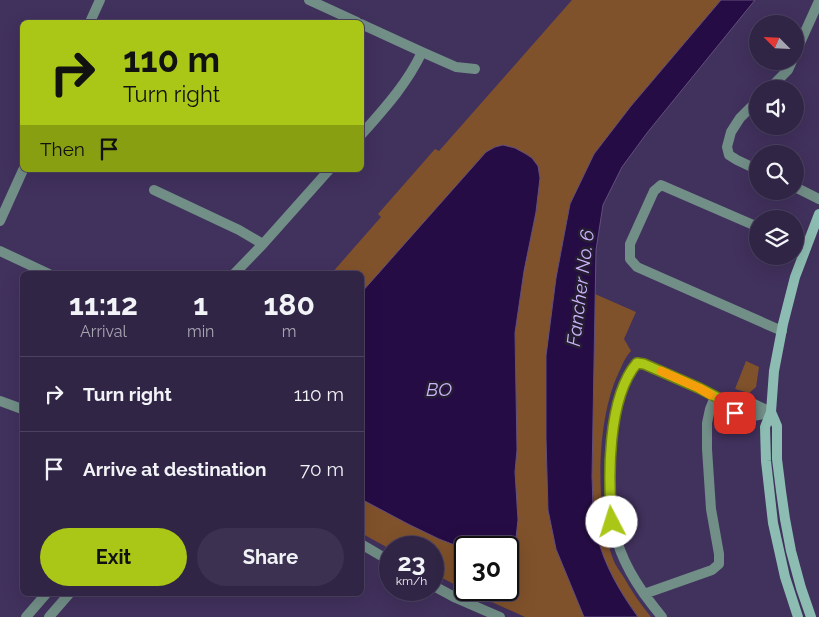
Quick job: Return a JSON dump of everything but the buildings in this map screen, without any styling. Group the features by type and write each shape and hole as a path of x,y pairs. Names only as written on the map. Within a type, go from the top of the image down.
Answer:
{"street":[{"path":"91,20 100,0"},
{"path":"310,0 354,20"},
{"path":"804,34 819,1"},
{"path":"364,25 456,67 475,69"},
{"path":"364,132 408,80 422,52"},
{"path":"777,80 788,70"},
{"path":"749,109 740,118 731,132 727,147 729,155 749,166"},
{"path":"0,221 22,172"},
{"path":"237,271 327,172"},
{"path":"749,222 661,186 654,191 630,244 630,259 637,266 782,331"},
{"path":"154,190 239,230 262,244"},
{"path":"804,192 819,199"},
{"path":"798,617 778,548 769,496 765,427 771,412 774,371 795,277 806,247 815,233 819,214"},
{"path":"0,251 43,271"},
{"path":"662,617 633,578 617,542 612,522 610,498 611,454 616,412 630,370 637,363 644,364 730,404 735,413 744,416 753,417 771,412"},
{"path":"644,594 712,570 719,564 711,509 706,423 715,397"},
{"path":"0,402 20,408"},
{"path":"771,412 777,426 777,458 784,519 790,551 800,588 811,617"},
{"path":"364,546 379,555"},
{"path":"444,592 500,617"},
{"path":"27,616 44,596"},
{"path":"49,617 67,596"}],"shaded area":[{"path":"572,0 721,0 631,106 594,154 570,204 556,278 546,356 548,510 556,549 584,617 525,617 489,601 519,601 519,536 454,536 454,584 444,579 444,536 379,536 379,543 364,535 364,271 334,271 381,217 378,214 435,149 439,151"},
{"path":"595,294 636,312 624,339 631,351 618,374 605,416 600,466 601,492 607,539 614,561 651,617 638,617 618,587 606,563 596,534 592,477"},
{"path":"746,361 759,367 756,387 749,393 735,389"}],"water":[{"name":"Fancher No. 6","path":"721,0 755,0 647,133 622,167 603,205 596,250 593,514 600,546 608,568 638,617 584,617 556,549 548,510 546,356 556,278 570,204 594,154 631,106"},
{"name":"BO","path":"503,145 515,148 532,158 538,166 540,178 515,333 517,450 515,472 518,520 516,536 454,536 454,545 444,541 444,536 433,536 364,501 364,290 486,152"}],"slow traffic":[{"path":"661,371 711,395"}],"route":[{"path":"612,522 610,488 613,431 620,396 630,370 637,363 644,364 699,388 730,404 735,413"}]}
